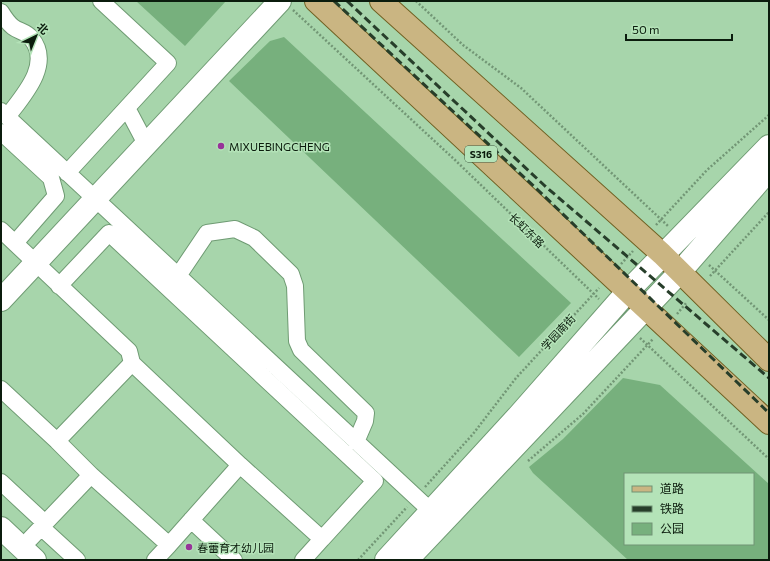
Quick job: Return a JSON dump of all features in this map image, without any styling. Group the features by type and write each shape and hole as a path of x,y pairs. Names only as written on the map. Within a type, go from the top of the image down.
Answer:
{"main road":[{"name":"S316","path":"316,1 628,291 646,306 769,423"},
{"path":"380,1 662,254 769,360"}],"street":[{"path":"67,173 168,63 101,1"},
{"path":"1,300 146,144 285,3"},
{"path":"1,12 11,26 30,36 38,48 38,69 25,92 4,114 423,504"},
{"path":"127,108 146,144"},
{"path":"1,132 51,178 56,196 15,243"},
{"path":"386,560 423,504 611,311 662,254 769,146"},
{"path":"407,560 628,327 646,306 680,272 769,170"},
{"path":"178,276 207,233 235,229 254,238 291,274 295,286 297,341 302,350 366,414 365,421 356,442"},
{"path":"1,230 129,351 132,363 240,465 322,538"},
{"path":"59,286 109,233 375,481 303,560"},
{"path":"57,441 132,363"},
{"path":"1,389 169,545"},
{"path":"155,560 240,465"},
{"path":"30,539 91,474"},
{"path":"1,482 77,560"},
{"path":"191,520 234,560"},
{"path":"1,528 35,560"}],"path":[{"path":"416,1 463,45 521,88 680,237"},
{"name":"长虹东路","path":"285,3 455,160 611,311"},
{"name":"学园南街","path":"358,560 423,504 473,434 516,378 611,275 660,219 707,170 769,116"},
{"path":"527,461 583,414 666,326 769,212"},
{"path":"696,253 769,320"},
{"path":"628,327 769,459"}],"green space":[{"path":"136,1 226,1 185,46"},
{"path":"284,37 571,303 519,357 229,81 270,41"},
{"path":"623,378 660,385 769,484 769,560 628,560 533,473 529,467 563,439"}],"railway":[{"path":"334,1 539,191 769,413"},
{"path":"347,1 545,186 769,378"}],"place":[{"name":"MIXUEBINGCHENG","path":"221,146"},
{"name":"春蕾育才幼儿园","path":"189,547"}]}
